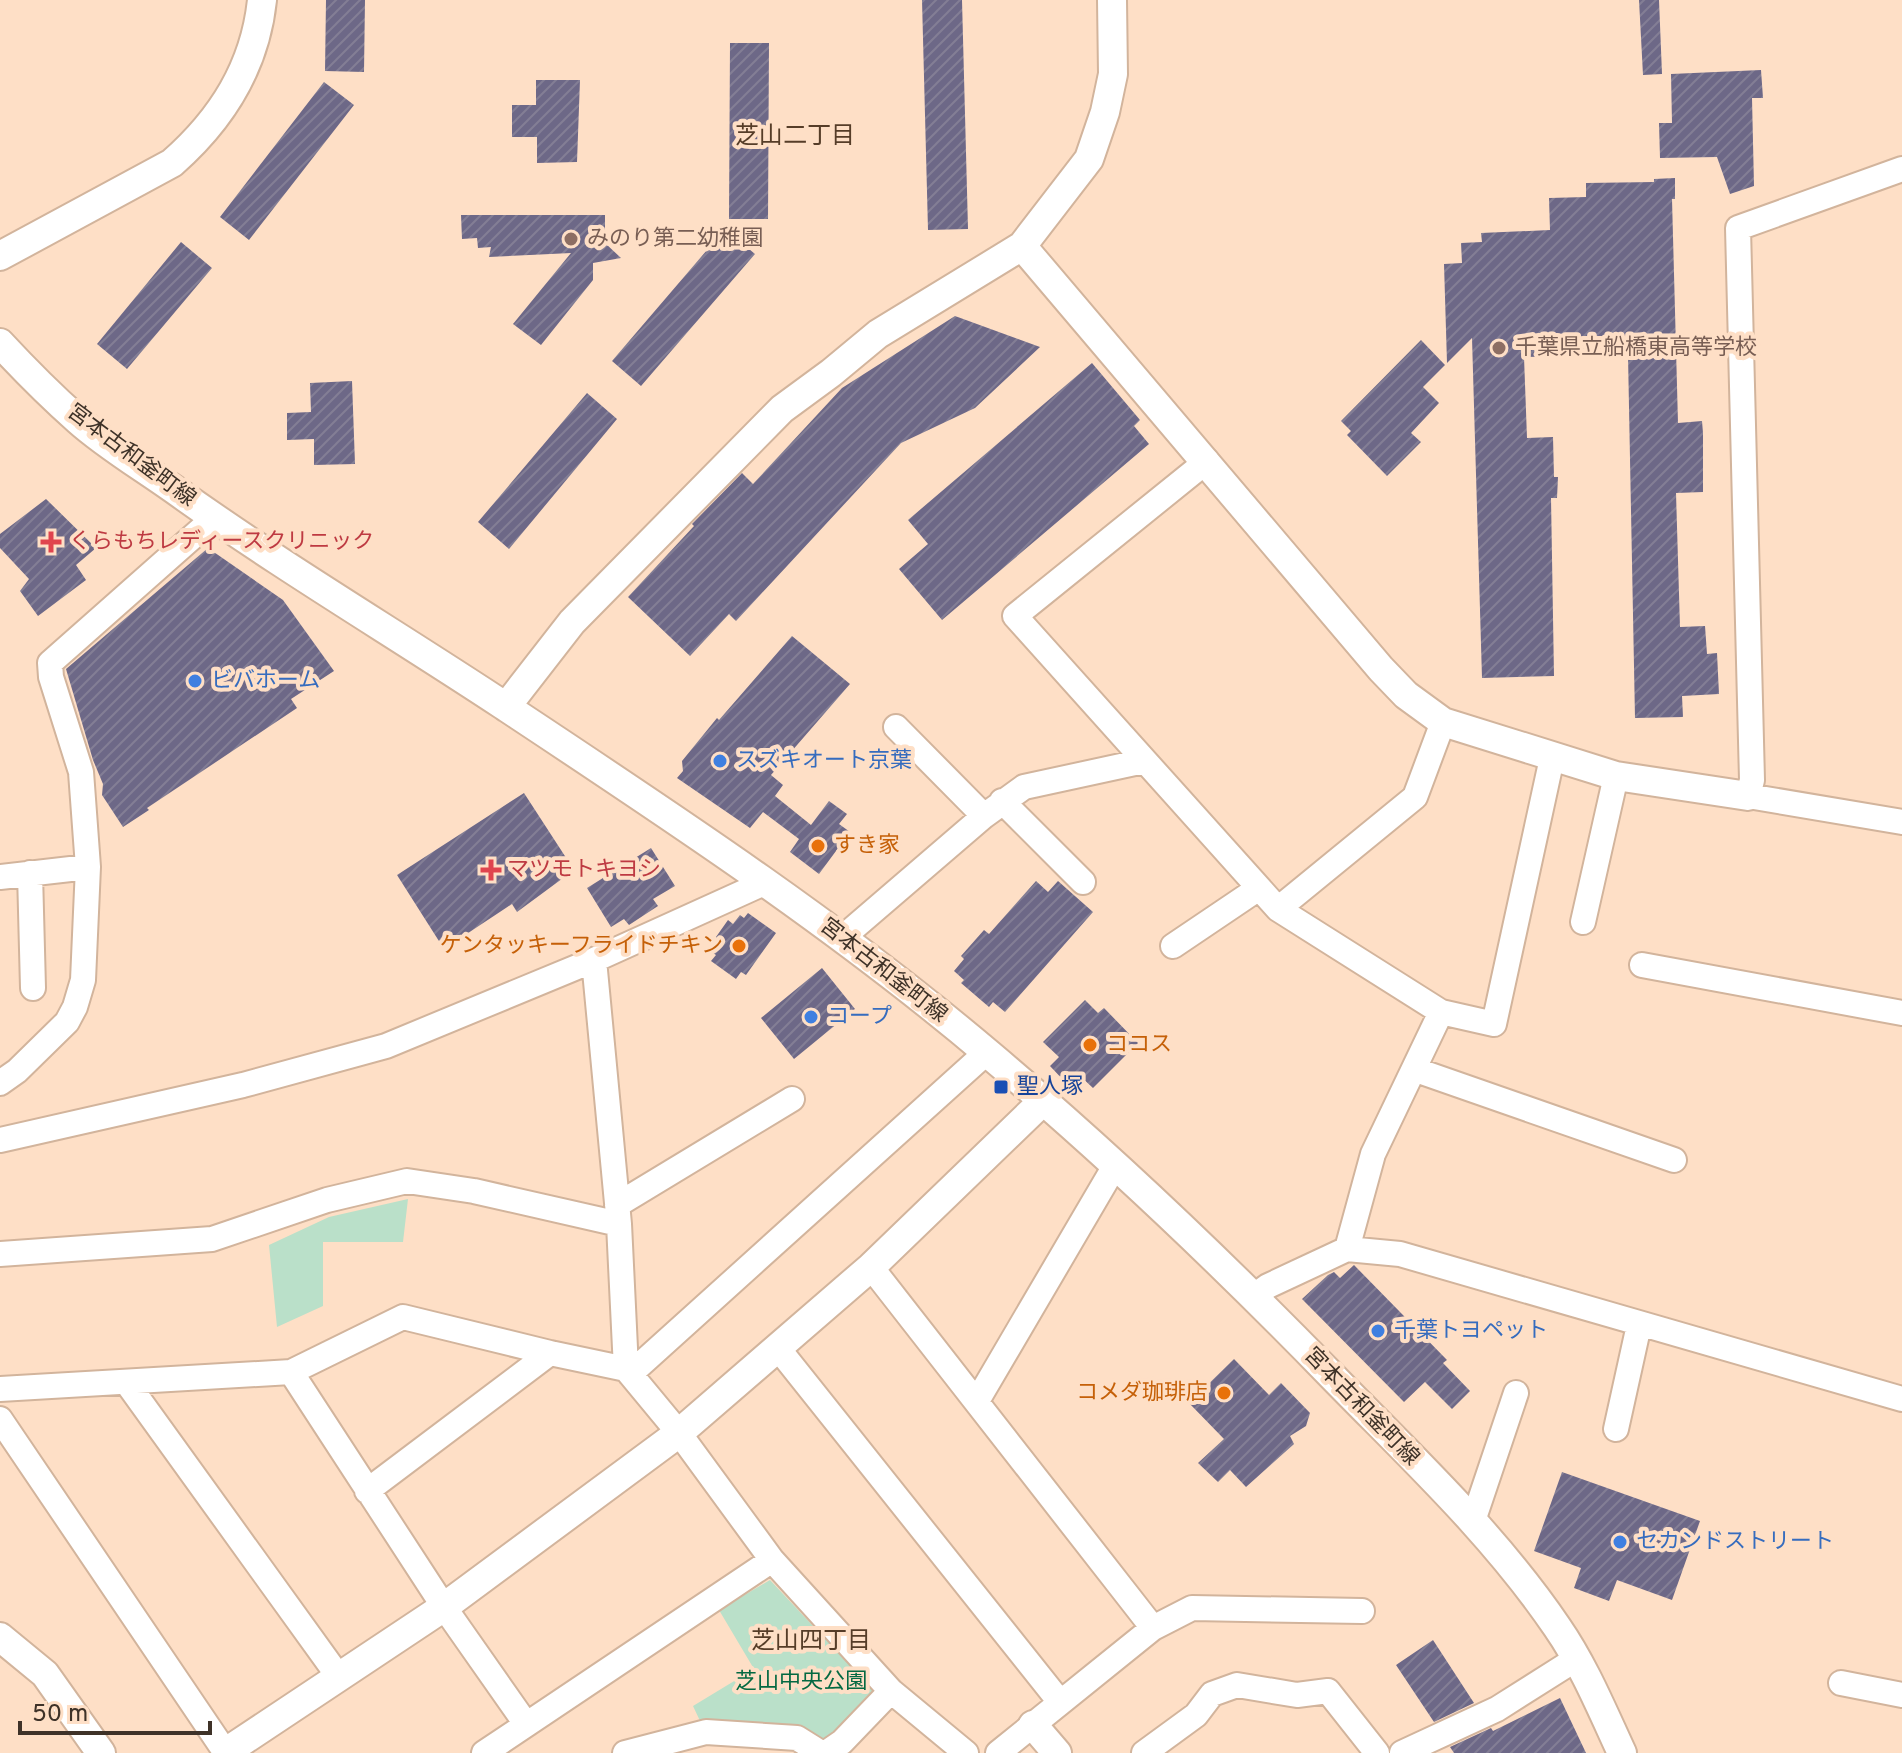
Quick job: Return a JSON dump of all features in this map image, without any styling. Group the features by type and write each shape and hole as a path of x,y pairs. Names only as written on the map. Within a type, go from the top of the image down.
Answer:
{"street":[{"path":"0,256 172,163 193,144 226,105 239,82 257,34 262,0"},
{"path":"506,707 572,622 782,409 878,334 1022,246 1089,159 1105,112 1113,74 1112,0"},
{"path":"1748,796 1752,780 1738,228 1902,169"},
{"path":"1022,246 1381,669 1406,695 1443,722 1616,776 1902,822"},
{"name":"宮本古和釜町線","path":"0,343 81,423 214,518 506,707 842,938 987,1052 1116,1164 1254,1296 1473,1521 1523,1579 1561,1631 1622,1753"},
{"path":"1207,461 1015,616 1278,909 1441,1012 1494,1024 1552,758"},
{"path":"0,1083 17,1071 67,1022 83,980 88,867 81,772 51,677 50,663 214,518"},
{"path":"1278,909 1415,797 1443,722"},
{"path":"896,727 1083,882"},
{"path":"842,938 993,809 1024,787 1144,761"},
{"path":"1583,922 1616,776"},
{"path":"0,877 88,867"},
{"path":"30,873 33,988"},
{"path":"0,1140 243,1085 386,1046 594,960 764,883"},
{"path":"1173,946 1259,888"},
{"path":"594,960 618,1214 628,1372 679,1433 772,1560 891,1691 966,1753"},
{"path":"1642,965 1902,1013"},
{"path":"1347,1249 1373,1154 1416,1070 1441,1012"},
{"path":"628,1372 987,1052"},
{"path":"1416,1070 1674,1160"},
{"path":"0,1254 212,1239 327,1200 407,1181 618,1214 792,1099"},
{"path":"0,1419 226,1753 444,1607 679,1433 871,1267 1043,1101"},
{"path":"977,1401 1116,1164"},
{"path":"1254,1296 1268,1286 1347,1249 1400,1254 1902,1399"},
{"path":"871,1267 1153,1628"},
{"path":"0,1389 291,1372 403,1317 628,1372"},
{"path":"1616,1429 1639,1325"},
{"path":"777,1347 1060,1702"},
{"path":"367,1491 550,1353"},
{"path":"291,1372 444,1607 526,1724"},
{"path":"127,1383 339,1677"},
{"path":"1473,1521 1516,1393"},
{"path":"484,1753 772,1560"},
{"path":"998,1753 1153,1628 1192,1608 1362,1611"},
{"path":"0,1637 45,1674 101,1753"},
{"path":"1402,1753 1497,1709 1576,1659"},
{"path":"1841,1683 1902,1695"},
{"path":"1144,1753 1196,1715 1212,1694 1237,1685 1297,1695 1328,1691 1377,1753"},
{"path":"631,1752 706,1732 797,1738 823,1753 842,1742 891,1691"},
{"path":"1033,1725 1057,1753"}],"green space":[{"path":"408,1199 403,1242 323,1242 323,1306 277,1327 269,1245 329,1217"},
{"name":"芝山中央公園","path":"770,1580 873,1690 824,1742 701,1723 693,1706 754,1669 719,1610"}],"building":[{"path":"326,0 365,0 364,72 325,71"},
{"path":"922,0 962,0 968,229 928,230"},
{"path":"1639,0 1659,0 1662,74 1643,75"},
{"path":"730,43 769,43 768,219 729,219"},
{"path":"1761,70 1763,98 1752,98 1754,186 1730,194 1717,157 1660,158 1659,123 1672,123 1671,74"},
{"path":"536,80 580,80 577,162 537,163 537,137 512,137 512,105 536,105"},
{"path":"324,82 354,105 249,240 220,217"},
{"path":"1675,178 1675,199 1672,199 1678,423 1702,421 1703,433 1703,492 1676,493 1680,627 1705,626 1707,654 1717,653 1719,694 1682,696 1683,717 1635,718 1628,355 1524,357 1527,438 1553,437 1554,477 1558,477 1557,498 1551,498 1554,676 1482,678 1472,338 1447,363 1444,264 1462,263 1461,243 1482,242 1481,233 1550,230 1549,198 1586,197 1586,183 1654,182 1654,179"},
{"path":"461,215 605,215 605,243 621,258 593,263 593,280 541,345 513,324 571,253 489,257 491,247 478,248 477,238 462,239"},
{"path":"725,229 755,254 641,386 612,361"},
{"path":"181,242 212,268 127,369 97,344"},
{"path":"955,316 1040,347 975,408 901,443 736,621 729,614 690,656 628,597 742,473 753,484 842,388"},
{"path":"1421,340 1445,365 1423,387 1439,403 1411,433 1421,442 1387,476 1347,435 1351,431 1341,421"},
{"path":"1092,363 1140,420 1134,426 1149,444 942,620 899,569 928,544 908,520"},
{"path":"352,381 355,464 314,465 314,439 287,440 287,413 311,412 310,383"},
{"path":"587,393 617,419 509,549 478,522"},
{"path":"46,499 96,548 76,565 86,580 38,616 20,591 29,579 0,548 0,534"},
{"path":"208,548 283,600 334,671 291,699 297,708 123,827 102,795 103,784 66,669"},
{"path":"792,636 850,684 771,775 783,785 775,796 811,825 829,801 847,814 839,824 850,832 819,874 790,852 799,839 763,812 750,828 677,778 683,771 682,761"},
{"path":"524,793 574,870 517,912 512,904 444,949 397,875"},
{"path":"651,848 675,886 653,899 658,906 629,925 624,919 611,927 587,888"},
{"path":"1036,881 1048,892 1058,881 1093,912 1005,1012 993,1002 989,1007 961,983 964,980 954,971 964,959 961,956 984,930 989,934"},
{"path":"748,913 776,933 746,975 741,972 736,979 711,961 721,941 716,937 728,920 733,924 740,915 744,918"},
{"path":"822,968 855,1009 794,1059 761,1018"},
{"path":"1085,1000 1098,1013 1104,1008 1138,1043 1093,1088 1078,1074 1067,1084 1050,1066 1059,1057 1043,1042"},
{"path":"1354,1265 1447,1360 1443,1363 1470,1391 1452,1409 1425,1382 1404,1402 1302,1299 1328,1275 1334,1272 1340,1278"},
{"path":"1234,1359 1269,1395 1281,1383 1310,1413 1306,1426 1290,1436 1294,1444 1246,1487 1230,1470 1218,1482 1198,1463 1224,1439 1189,1403"},
{"path":"1562,1472 1700,1521 1672,1600 1617,1580 1609,1601 1574,1588 1581,1568 1534,1551"},
{"path":"1433,1640 1474,1703 1434,1722 1396,1665"},
{"path":"1560,1698 1586,1753 1454,1753 1450,1747 1491,1728 1493,1731"}],"place":[{"name":"みのり第二幼稚園","path":"571,239"},
{"name":"千葉県立船橋東高等学校","path":"1499,348"},
{"name":"くらもちレディースクリニック","path":"51,542"},
{"name":"ビバホーム","path":"195,681"},
{"name":"スズキオート京葉","path":"720,761"},
{"name":"すき家","path":"818,846"},
{"name":"マツモトキヨシ","path":"491,870"},
{"name":"ケンタッキーフライドチキン","path":"739,946"},
{"name":"コープ","path":"811,1017"},
{"name":"ココス","path":"1090,1045"},
{"name":"聖人塚","path":"1001,1087"},
{"name":"千葉トヨペット","path":"1378,1331"},
{"name":"コメダ珈琲店","path":"1224,1393"},
{"name":"セカンドストリート","path":"1620,1542"}],"district":[{"name":"芝山二丁目","path":"795,137"},
{"name":"芝山四丁目","path":"811,1642"}]}
